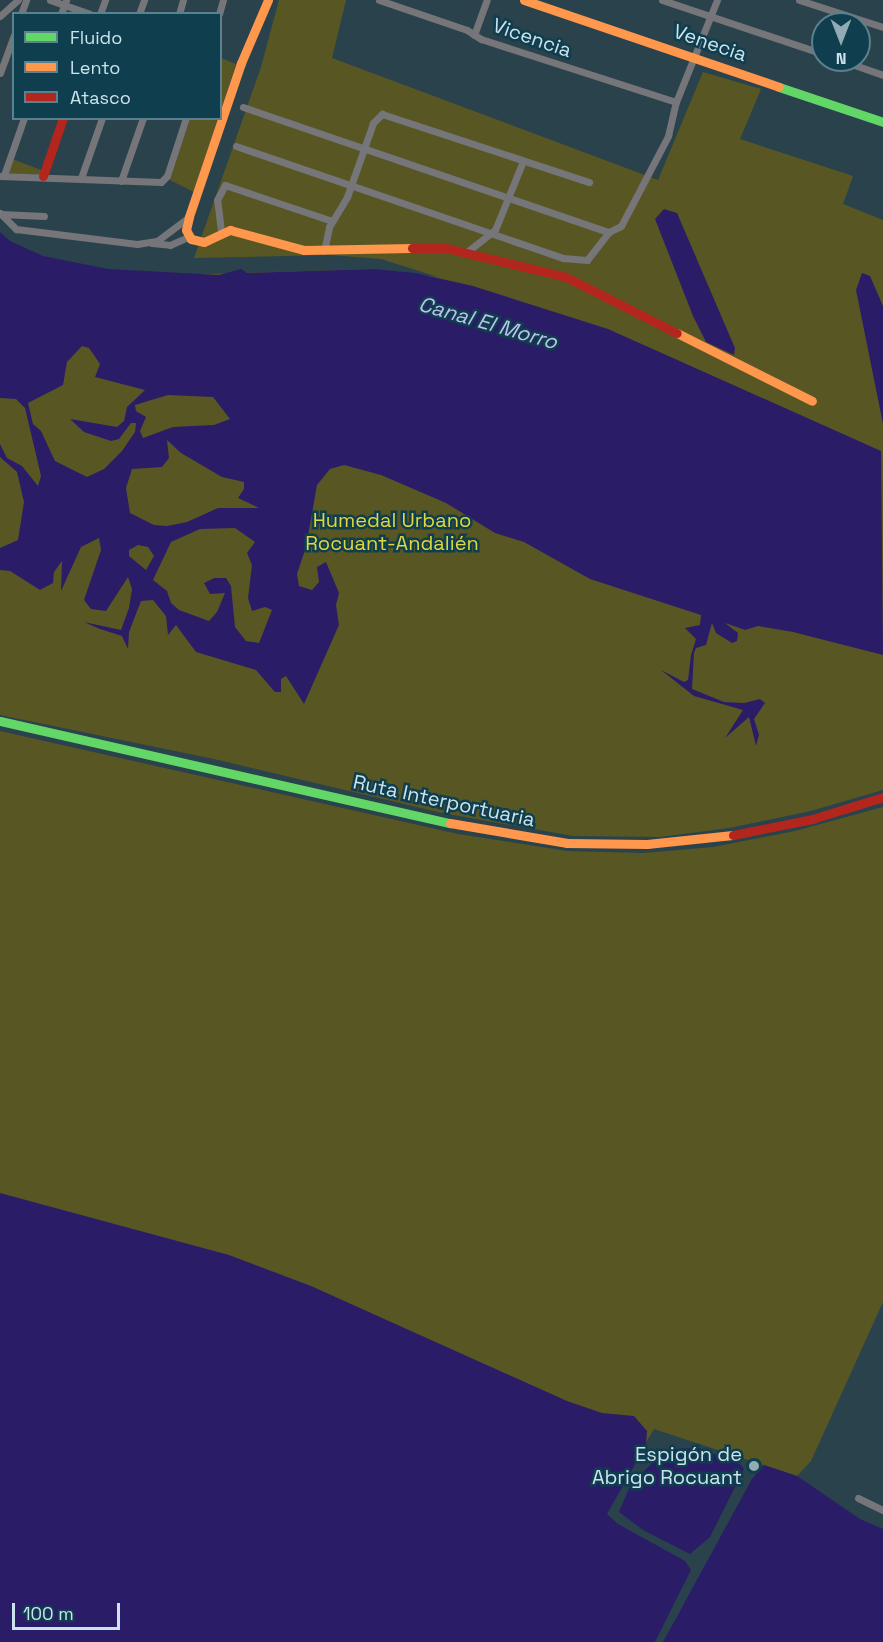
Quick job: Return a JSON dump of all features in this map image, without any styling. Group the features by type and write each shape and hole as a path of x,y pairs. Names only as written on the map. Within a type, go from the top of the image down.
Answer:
{"main road":[{"path":"268,0 237,77 189,217 187,232 204,242 221,231 243,231 295,249 324,251 468,251 566,277 812,401"},
{"name":"Venecia","path":"524,0 883,122"},
{"path":"43,176 62,120"},
{"name":"Ruta Interportuaria","path":"0,721 472,828 567,843 647,844 726,836 812,819 883,797"}],"street":[{"path":"0,16 18,0"},
{"path":"50,0 65,2 86,12"},
{"name":"Vicencia","path":"379,0 474,35 676,102"},
{"path":"474,35 487,0"},
{"path":"662,0 811,50"},
{"path":"236,146 563,258 584,260 592,256 609,232 621,226 664,143 676,102 717,0"},
{"path":"799,0 883,27"},
{"path":"0,74 4,50"},
{"path":"243,107 609,232"},
{"path":"324,251 332,221 351,185 374,120 385,114 589,182"},
{"path":"23,120 2,176 161,182 166,176 185,120"},
{"path":"81,178 101,120"},
{"path":"121,181 141,120"},
{"path":"468,251 493,233 523,160"},
{"path":"221,231 217,200 225,185 332,221"},
{"path":"0,213 44,216"},
{"path":"0,213 5,222 20,230 170,245 187,232"},
{"path":"152,243 189,217"},
{"path":"858,1498 883,1510"}],"green space":[{"name":"Humedal Urbano Rocuant-Andalién","path":"279,0 346,0 332,58 658,180 703,72 761,89 740,139 853,176 843,204 883,220 883,790 811,811 729,828 660,837 573,836 442,813 214,759 0,715 0,242 47,259 98,271 176,275 372,269 438,277 381,259 330,255 194,258 261,67"},
{"path":"222,58 236,64 222,107"},
{"path":"190,120 218,120 194,192 170,180"},
{"path":"12,159 44,171 42,175 6,173"},
{"path":"0,731 458,834 567,851 644,853 713,847 795,831 883,807 883,1302 811,1461 797,1476 654,1429 603,1514 0,1245"}],"water":[{"path":"664,209 677,213 735,348 734,355 706,342 693,316 655,219"},
{"name":"Canal El Morro","path":"0,232 10,241 43,256 108,269 219,275 241,269 247,273 374,269 415,273 473,286 608,329 881,451 883,655 793,632 758,626 745,630 725,623 738,633 737,641 732,643 716,633 712,623 706,645 696,648 694,653 692,689 724,702 744,703 760,699 765,703 754,719 759,735 756,746 749,717 725,738 743,710 694,696 661,670 684,682 688,680 691,655 696,639 685,628 700,625 701,615 590,579 524,542 495,533 446,503 381,475 344,465 330,469 317,485 306,547 297,574 299,586 312,590 319,582 317,567 326,562 339,593 336,605 339,625 304,704 286,676 281,679 281,692 275,692 256,670 196,652 176,625 168,635 166,616 153,600 141,601 129,632 128,649 122,636 84,622 121,630 129,608 132,589 128,577 106,611 91,609 84,600 101,550 99,538 81,547 61,591 62,561 54,572 53,583 40,590 10,571 0,570 0,548 18,540 24,502 17,472 0,457 0,444 7,458 22,466 38,486 41,476 25,408 16,399 0,398","holes":["82,346 89,348 100,364 95,377 145,390 127,407 124,421 117,427 70,419 84,432 111,441 119,439 131,423 136,423 135,432 122,451 104,469 87,477 55,461 41,431 33,424 28,403 63,385 67,362","168,395 213,397 230,419 214,425 173,427 143,438 140,431 146,417 136,411 135,405","167,440 181,453 222,477 244,482 244,489 238,498 259,508 218,508 187,522 167,526 154,525 130,513 126,488 132,469 162,467 169,458","235,528 255,542 247,553 252,565 248,598 252,611 265,607 272,610 259,643 246,641 235,627 231,586 226,578 214,578 204,583 210,594 225,593 217,612 209,621 179,610 171,603 167,591 153,580 171,542 200,529","138,545 148,547 154,556 146,570 129,556 129,550"]},
{"path":"862,273 870,276 883,306 883,424 856,290"},
{"path":"0,1193 229,1255 311,1286 567,1401 602,1413 634,1416 647,1431 646,1445 607,1514 618,1524 685,1561 691,1570 655,1642 0,1642"},
{"path":"698,1448 740,1464 744,1469 710,1537 690,1554 643,1530 619,1512 630,1486 656,1459 673,1449"},
{"path":"764,1465 797,1476 860,1519 883,1529 883,1642 663,1642 752,1479"}],"pier":[{"path":"691,1570 684,1596 655,1642 681,1595"},
{"path":"697,1572 699,1574 674,1622 660,1642"}],"traffic: fast":[{"path":"779,87 883,122"},
{"path":"0,721 450,823"}],"traffic: slow":[{"path":"222,119 241,63 268,0"},
{"path":"524,0 779,87"},
{"path":"222,120 189,217 186,230 191,239 204,242 230,230 304,250 412,248"},
{"path":"677,333 812,401"},
{"path":"450,823 567,843 647,844 733,835"}],"traffic: jam":[{"path":"43,176 62,120"},
{"path":"412,248 446,248 566,277 677,333"},
{"path":"733,835 812,819 883,797"}],"place":[{"name":"Espigón de Abrigo Rocuant","path":"754,1466"}]}
